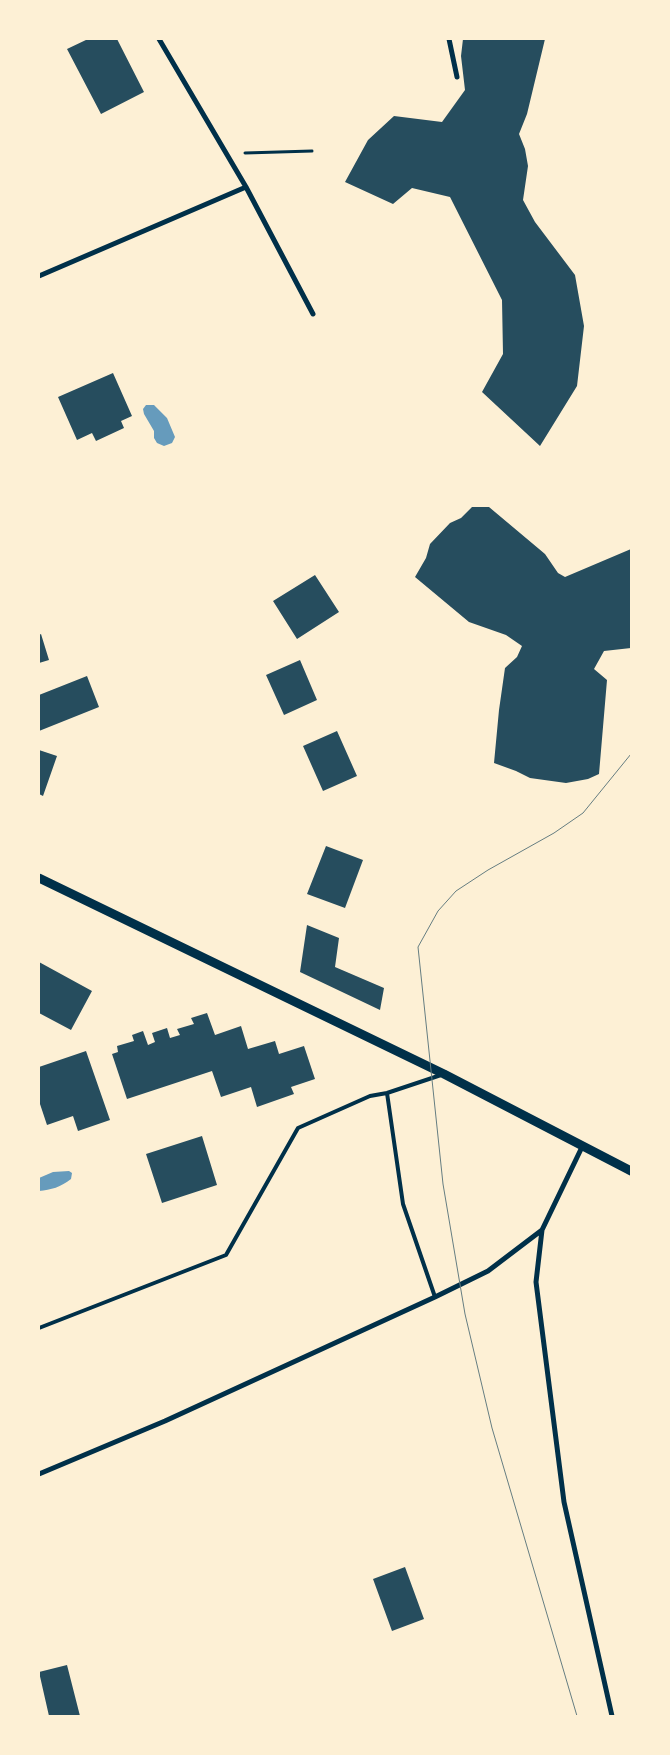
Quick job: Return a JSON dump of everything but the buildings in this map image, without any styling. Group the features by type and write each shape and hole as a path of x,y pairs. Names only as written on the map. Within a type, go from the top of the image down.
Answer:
{"street":[{"path":"159,39 246,186 313,314"},
{"path":"449,39 457,77"},
{"path":"39,276 246,186"},
{"path":"39,878 444,1074 631,1171"},
{"path":"583,1145 542,1230 536,1282 564,1502 612,1716"},
{"path":"39,1474 165,1421 435,1297 488,1271 542,1230"}],"lane":[{"path":"39,1328 226,1256 298,1128 370,1096 444,1074"},
{"path":"387,1092 403,1204 435,1297"}],"path":[{"path":"226,154 312,151"}],"water":[{"path":"146,405 154,405 167,418 175,437 172,443 164,446 157,443 154,438 154,431 144,414 143,409"},
{"path":"69,1171 72,1173 71,1179 67,1182 56,1188 39,1191 39,1178 53,1172"}],"tram line":[{"path":"577,1716 492,1428 465,1314 443,1184 418,947 438,911 456,891 488,870 554,833 583,813 631,754"}]}
